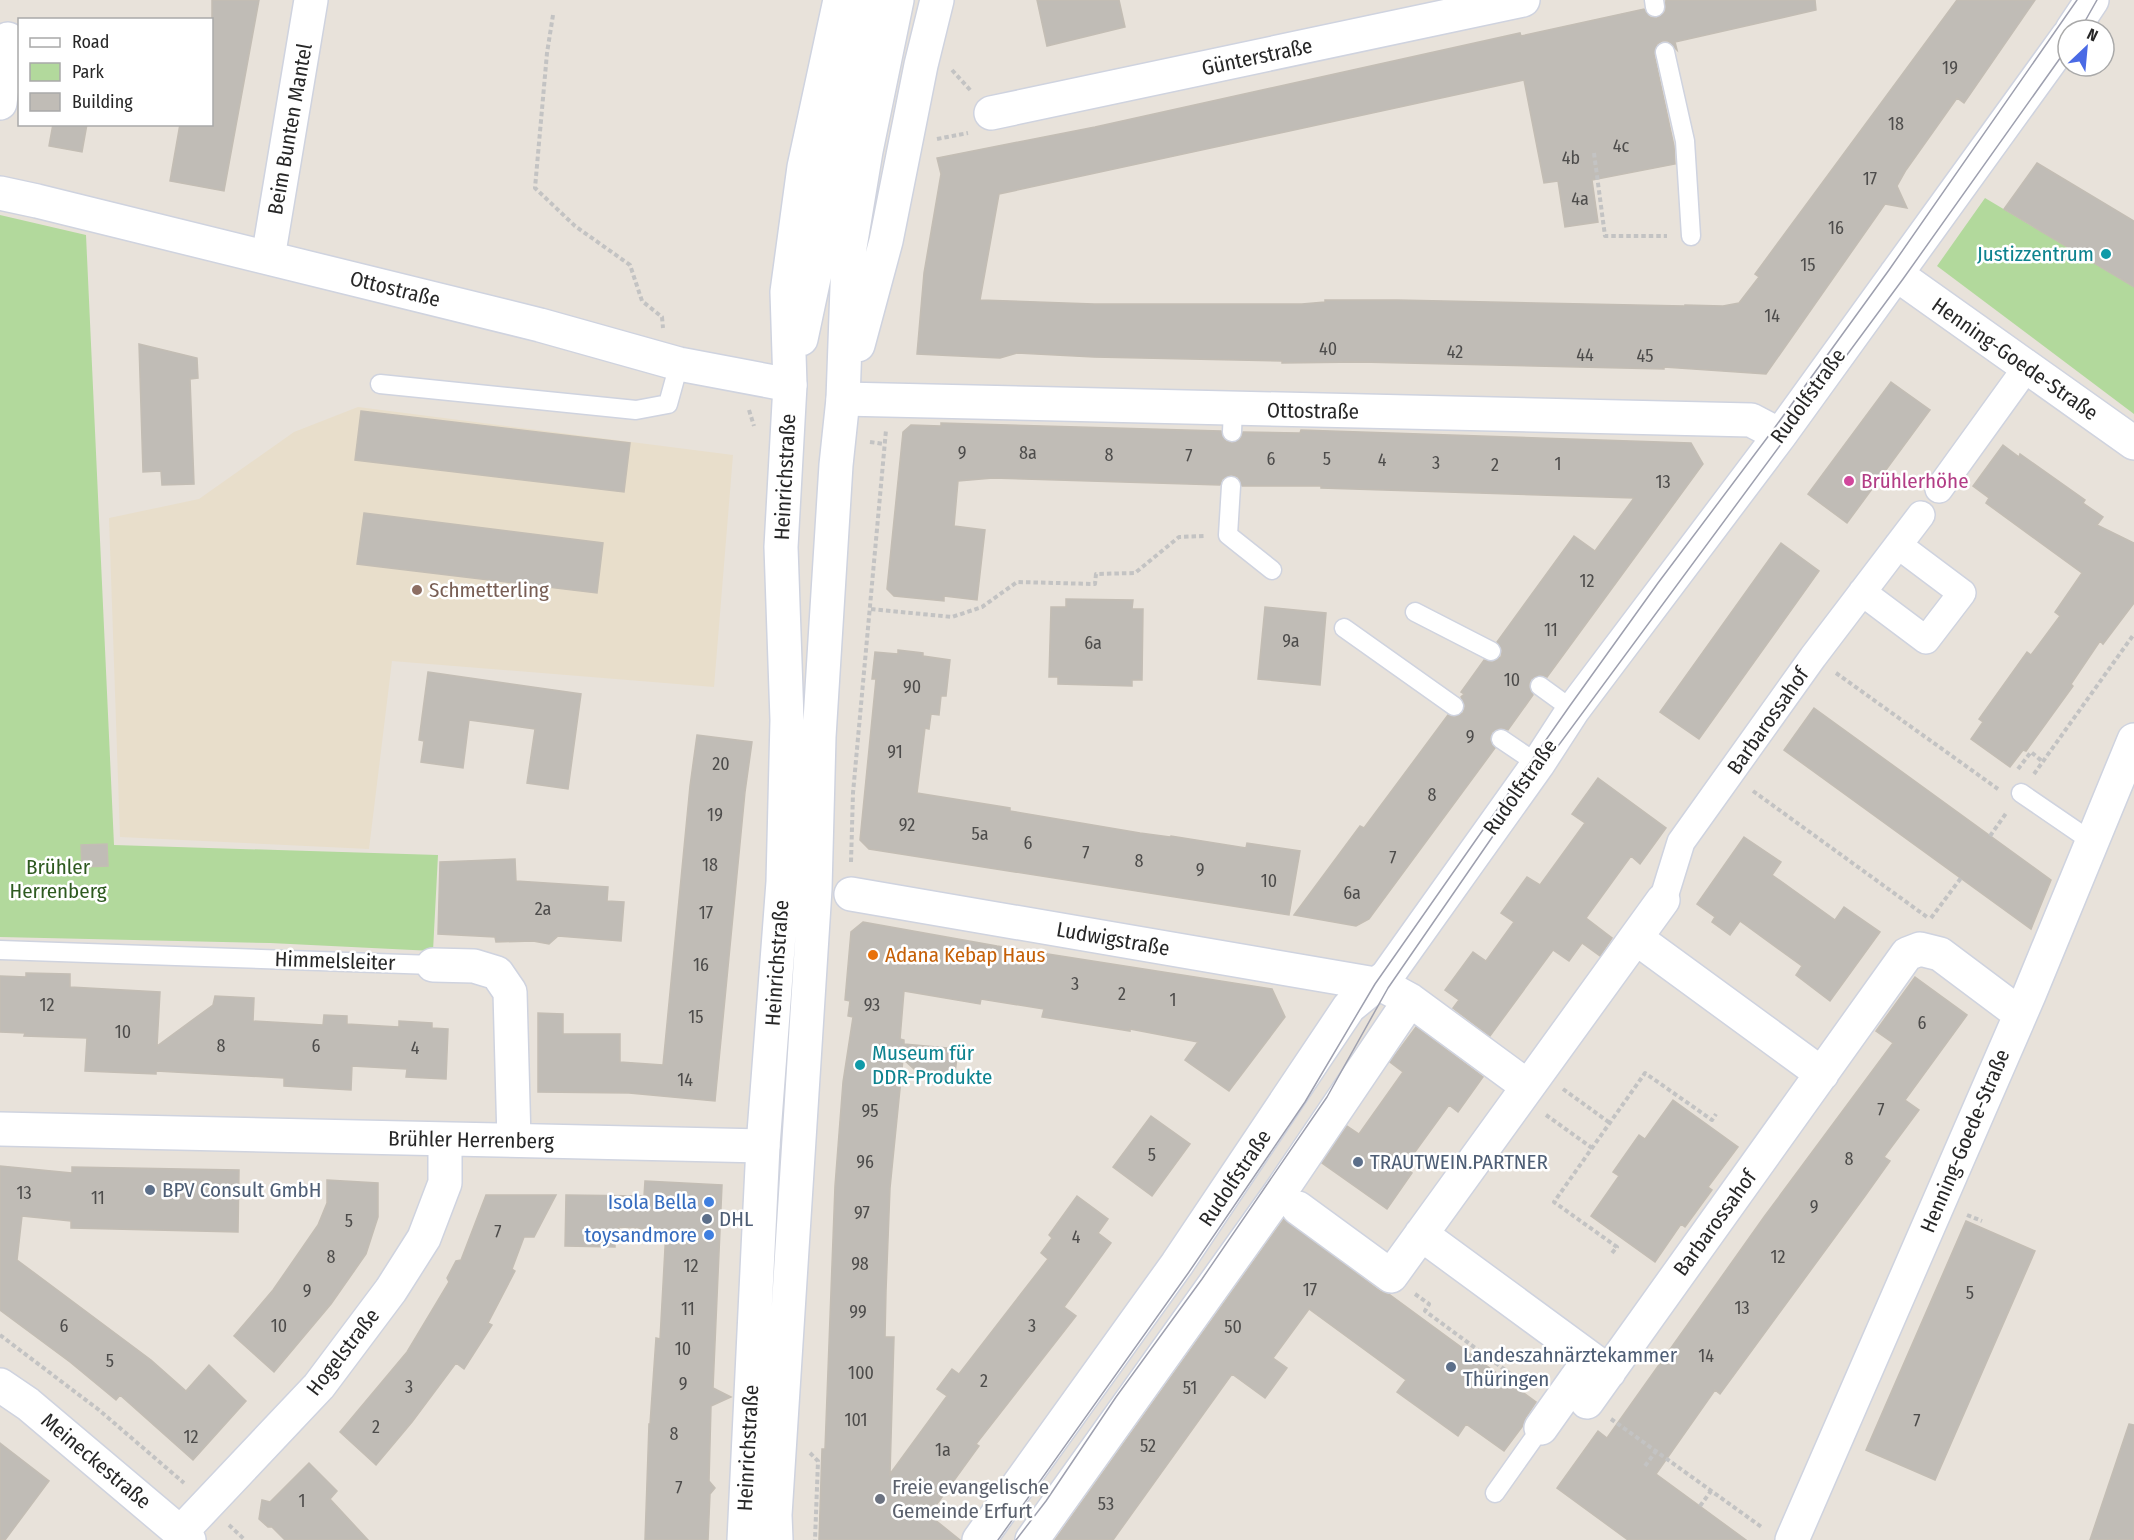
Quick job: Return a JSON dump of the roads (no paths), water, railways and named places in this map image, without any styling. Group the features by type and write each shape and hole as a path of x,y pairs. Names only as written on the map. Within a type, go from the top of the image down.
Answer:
{"street":[{"name":"Beim Bunten Mantel","path":"268,258 311,0"},
{"name":"Heinrichstraße","path":"744,1540 763,1146 783,882 787,720 781,547 790,385 787,292 804,166 840,0"},
{"name":"Heinrichstraße","path":"790,385 873,0"},
{"name":"Heinrichstraße","path":"776,1540 775,1515 815,889 819,737 836,465 843,399 848,259 866,151 897,0"},
{"name":"Heinrichstraße","path":"843,399 886,241 924,54 938,0"},
{"path":"2080,18 2092,0"},
{"name":"Günterstraße","path":"982,123 1511,1"},
{"path":"0,103 8,39"},
{"name":"Rudolfstraße","path":"979,1540 1177,1264 1349,1007 1387,976 1538,764 1573,710 1780,435 2056,53"},
{"name":"Ottostraße","path":"0,194 37,201 540,325 680,364 790,385"},
{"name":"Henning-Goede-Straße","path":"1896,274 2134,443"},
{"path":"1939,489 2027,367"},
{"name":"Ottostraße","path":"843,399 1233,420 1751,420 1780,435"},
{"name":"Barbarossahof","path":"1298,1208 1390,1276 1663,900 1681,842 1813,657 1921,514"},
{"path":"1862,592 1926,640 1962,593 1898,545"},
{"name":"Henning-Goede-Straße","path":"1792,1540 2020,1014 2134,740"},
{"name":"Ludwigstraße","path":"850,894 1375,984"},
{"path":"1636,938 1822,1074"},
{"name":"Barbarossahof","path":"1548,1418 1599,1366 1822,1074 1907,954 1920,949 1940,954 2020,1014"},
{"name":"Himmelsleiter","path":"433,965 474,966 497,973 510,992 514,1140"},
{"path":"1375,984 1410,1000 1528,1084"},
{"name":"Rudolfstraße","path":"1032,1540 1279,1194 1410,1000"},
{"name":"Brühler Herrenberg","path":"0,1129 763,1146"},
{"name":"Hogelstraße","path":"185,1536 208,1504 319,1386 391,1290 424,1238 445,1182 445,1139"},
{"path":"1421,1234 1599,1366"},
{"name":"Barbarossahof","path":"1587,1402 1599,1366"},
{"name":"Meineckestraße","path":"0,1385 28,1404 185,1536"}],"lane":[{"path":"1665,52 1685,141 1691,236"},
{"path":"380,384 636,410 668,404 680,364"},
{"path":"1231,486 1228,535 1272,570"},
{"path":"1415,612 1491,651"},
{"path":"1344,628 1454,706"},
{"path":"1540,686 1573,710"},
{"path":"1501,739 1538,764"},
{"path":"2021,793 2091,841"},
{"name":"Himmelsleiter","path":"0,950 433,965"},
{"path":"1495,1493 1548,1418"}],"tram line":[{"path":"998,1540 1189,1272 1305,1102 1375,984 1569,707 1889,270 2077,0"},
{"path":"2087,18 2097,0"},
{"path":"1016,1540 1202,1279 1327,1097 1388,988 1513,807 1903,279 2056,64"}],"place":[{"name":"Justizzentrum","path":"2106,254"},
{"name":"Brühlerhöhe","path":"1849,481"},
{"name":"Schmetterling","path":"417,590"},
{"name":"Adana Kebap Haus","path":"873,955"},
{"name":"Museum für DDR-Produkte","path":"860,1065"},
{"name":"TRAUTWEIN.PARTNER","path":"1358,1162"},
{"name":"BPV Consult GmbH","path":"150,1190"},
{"name":"Isola Bella","path":"709,1202"},
{"name":"DHL","path":"707,1219"},
{"name":"toysandmore","path":"709,1235"},
{"name":"Landeszahnärztekammer Thüringen","path":"1451,1367"},
{"name":"Freie evangelische Gemeinde Erfurt","path":"880,1499"}]}
